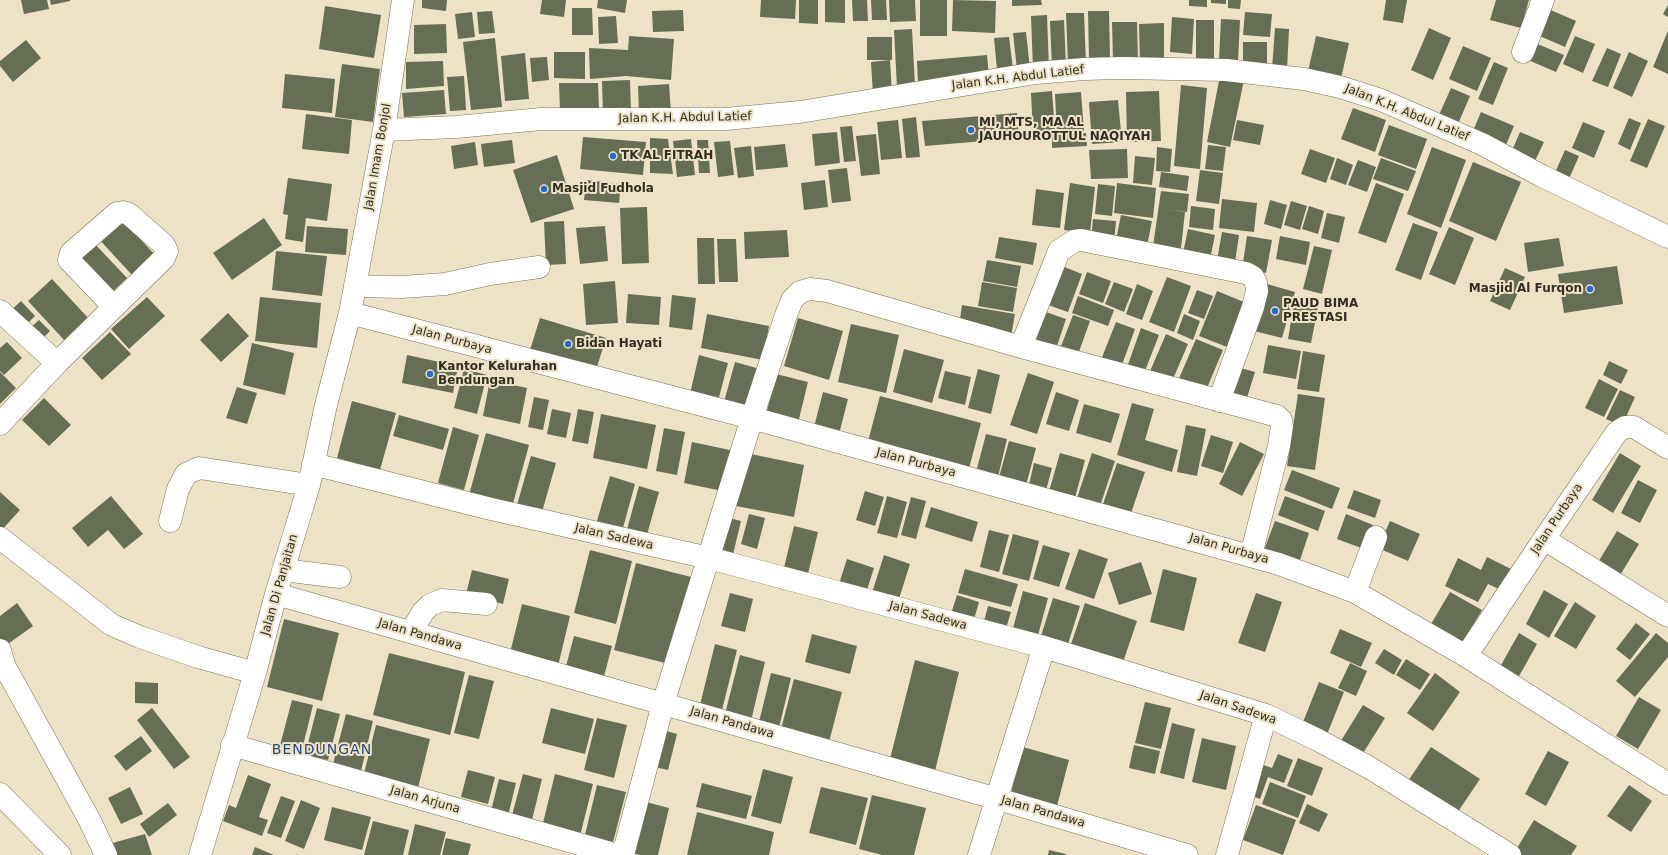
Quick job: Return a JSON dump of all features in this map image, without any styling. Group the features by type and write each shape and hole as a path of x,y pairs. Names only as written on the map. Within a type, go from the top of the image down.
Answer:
{"street":[{"name":"Jalan Imam Bonjol","path":"350,313 384,130 403,0"},
{"path":"1523,52 1543,0"},
{"name":"Jalan K.H. Abdul Latief","path":"384,130 456,127 541,119 726,119 800,112 1036,73 1121,68 1226,70 1304,79 1340,87 1381,100 1482,144 1542,176 1668,237"},
{"path":"1021,347 1060,251 1074,241 1081,240 1246,273 1253,277 1256,283 1257,291 1251,314 1219,400"},
{"path":"355,286 402,287 445,284 490,274 539,267"},
{"path":"623,855 663,704 752,418 792,300 800,292 810,289 827,291 1021,347 1277,416 1281,420 1282,426 1251,555"},
{"path":"1,421 113,306"},
{"path":"0,311 57,362"},
{"name":"Jalan Purbaya","path":"350,313 752,418 1251,555 1355,592 1466,656 1668,784"},
{"name":"Jalan Di Panjaitan","path":"200,855 255,673 276,594 309,485 350,313"},
{"name":"Jalan Purbaya","path":"1466,656 1617,432 1624,427 1634,427 1668,448"},
{"name":"Jalan Sadewa","path":"313,464 491,510 709,558 1044,647 1266,715 1318,740 1370,768 1510,855"},
{"path":"170,521 178,489 186,474 199,468 309,485"},
{"path":"1355,592 1376,537"},
{"path":"0,538 112,625 140,637 184,652 255,673"},
{"path":"1544,539 1668,616"},
{"path":"283,570 340,577"},
{"name":"Jalan Pandawa","path":"276,594 998,799 1187,855"},
{"path":"411,632 423,612 430,606 442,600 486,604"},
{"path":"979,855 998,799 1044,647"},
{"path":"0,650 4,665 94,829 106,855"},
{"path":"1227,855 1266,715"},
{"name":"Jalan Arjuna","path":"232,745 618,855"},
{"path":"0,794 60,855"}],"building":[{"path":"21,0 47,0 49,9 24,14"},
{"path":"50,0 70,0 70,1 51,5"},
{"path":"422,0 447,0 446,11 422,8"},
{"path":"542,0 566,0 564,17 540,14"},
{"path":"598,0 627,0 625,13 597,8"},
{"path":"761,0 796,0 795,19 760,17"},
{"path":"799,0 818,0 818,24 799,23"},
{"path":"825,0 845,0 845,23 825,22"},
{"path":"852,0 867,0 868,21 853,21"},
{"path":"871,0 886,0 887,20 872,20"},
{"path":"889,0 915,0 916,21 890,22"},
{"path":"920,0 947,0 947,36 920,36"},
{"path":"953,0 996,1 995,33 952,31"},
{"path":"1012,0 1041,0 1042,5 1012,6"},
{"path":"1189,0 1207,0 1207,7 1189,6"},
{"path":"1211,0 1226,0 1226,4 1211,3"},
{"path":"1228,0 1241,0 1240,9 1228,8"},
{"path":"1386,0 1407,0 1403,23 1383,20"},
{"path":"1496,0 1529,0 1521,28 1490,20"},
{"path":"1668,5 1668,17 1663,14"},
{"path":"325,6 381,15 374,58 319,49"},
{"path":"572,8 592,8 593,35 572,35"},
{"path":"1546,8 1576,21 1565,47 1535,34"},
{"path":"683,10 684,31 653,32 652,11"},
{"path":"492,11 495,33 479,34 477,12"},
{"path":"1088,11 1109,11 1110,58 1089,59"},
{"path":"472,12 475,37 458,39 455,14"},
{"path":"1245,12 1272,14 1270,37 1243,35"},
{"path":"1066,13 1084,13 1086,64 1068,64"},
{"path":"1047,15 1049,70 1033,70 1031,16"},
{"path":"616,16 618,43 599,44 598,17"},
{"path":"1172,17 1194,19 1192,54 1170,52"},
{"path":"1221,19 1240,20 1238,61 1219,60"},
{"path":"1064,20 1066,66 1052,67 1050,21"},
{"path":"1196,20 1214,20 1214,63 1196,63"},
{"path":"1112,22 1137,22 1138,61 1113,61"},
{"path":"1164,23 1164,65 1140,65 1139,24"},
{"path":"446,24 447,53 414,54 414,25"},
{"path":"1275,28 1289,29 1287,70 1272,69"},
{"path":"1429,28 1451,38 1433,80 1411,70"},
{"path":"912,29 915,86 897,87 894,30"},
{"path":"1668,31 1668,74 1653,67"},
{"path":"1026,32 1030,69 1017,70 1013,33"},
{"path":"629,36 674,39 671,80 626,76 590,79 589,48 628,50"},
{"path":"1316,36 1349,43 1340,83 1307,76"},
{"path":"1575,36 1595,44 1583,73 1563,64"},
{"path":"867,37 892,37 892,60 867,60"},
{"path":"1009,37 1013,69 997,70 994,38"},
{"path":"495,38 502,107 471,110 463,42"},
{"path":"26,40 41,58 13,82 0,66 0,61"},
{"path":"1243,42 1267,42 1267,68 1243,67"},
{"path":"1535,43 1564,55 1556,72 1528,60"},
{"path":"1463,46 1491,58 1477,91 1449,79"},
{"path":"1607,48 1621,54 1608,87 1592,81"},
{"path":"554,52 585,52 585,79 554,78"},
{"path":"1629,52 1648,61 1632,97 1613,88"},
{"path":"525,53 529,99 505,101 501,56"},
{"path":"987,55 989,77 918,83 917,61"},
{"path":"547,57 549,80 532,82 530,58"},
{"path":"890,60 892,94 873,95 871,62"},
{"path":"443,61 444,86 406,89 406,62"},
{"path":"1494,62 1508,68 1493,105 1478,99"},
{"path":"342,64 380,69 373,122 335,117"},
{"path":"285,74 335,79 332,113 282,108"},
{"path":"464,76 466,110 450,111 447,77"},
{"path":"1220,76 1244,80 1230,147 1207,142"},
{"path":"630,80 631,113 603,114 602,81"},
{"path":"559,83 598,83 599,110 560,111"},
{"path":"669,84 671,113 639,114 638,86"},
{"path":"1181,85 1207,88 1200,169 1174,166"},
{"path":"1451,88 1470,96 1458,124 1439,115"},
{"path":"444,90 446,114 404,117 402,93"},
{"path":"1052,91 1055,131 1033,132 1031,93"},
{"path":"1159,91 1161,141 1127,142 1126,92"},
{"path":"1081,92 1084,131 1057,133 1055,94"},
{"path":"1118,100 1122,142 1092,144 1089,102"},
{"path":"1353,108 1386,120 1375,152 1341,139"},
{"path":"1481,112 1514,126 1506,145 1473,131"},
{"name":"MI, MTS, MA AL JAUHOUROTTUL NAQIYAH","path":"1017,113 1019,138 925,146 922,121"},
{"path":"306,114 352,120 349,154 302,149"},
{"path":"916,117 920,157 906,158 902,119"},
{"path":"1629,118 1641,123 1630,150 1618,144"},
{"path":"1648,119 1665,126 1647,168 1630,161"},
{"path":"898,120 902,158 881,160 877,122"},
{"path":"1237,120 1264,125 1260,145 1233,140"},
{"path":"1583,122 1605,131 1594,158 1572,148"},
{"path":"1389,125 1427,139 1416,169 1378,155"},
{"path":"852,126 856,161 844,162 840,127"},
{"path":"837,132 840,163 815,166 812,134"},
{"path":"1520,132 1544,142 1534,163 1511,153"},
{"path":"1086,133 1087,146 1052,148 1052,135"},
{"path":"876,134 880,174 861,176 856,136"},
{"name":"TK AL FITRAH","path":"583,137 646,142 643,175 580,169"},
{"path":"650,138 668,139 673,174 650,173"},
{"path":"691,139 695,175 677,177 673,141"},
{"path":"512,140 515,163 484,167 481,144"},
{"path":"697,140 708,140 710,173 699,173"},
{"path":"730,141 734,175 718,177 714,142"},
{"path":"475,142 478,165 454,169 451,146"},
{"path":"785,144 788,167 756,170 754,147"},
{"path":"1208,145 1226,147 1223,171 1205,169"},
{"path":"751,146 754,176 738,178 734,148"},
{"path":"1157,147 1172,149 1170,172 1156,171"},
{"path":"1432,147 1466,160 1441,228 1407,214"},
{"path":"1127,149 1128,178 1091,179 1089,150"},
{"path":"1310,149 1335,158 1326,183 1301,174"},
{"path":"1565,150 1579,156 1568,181 1554,175"},
{"name":"Masjid Fudhola","path":"557,155 574,209 531,223 513,170"},
{"path":"1135,156 1155,158 1152,185 1133,183"},
{"path":"1337,158 1353,165 1346,185 1330,179"},
{"path":"1381,158 1416,171 1408,191 1373,179"},
{"path":"1358,160 1376,167 1367,192 1348,185"},
{"path":"1473,162 1521,182 1496,241 1449,221"},
{"path":"847,168 851,201 832,203 828,170"},
{"path":"1200,170 1223,173 1219,204 1196,201"},
{"path":"1161,172 1189,176 1187,191 1159,187"},
{"path":"288,178 332,184 327,221 306,218 303,242 285,239 288,215 283,214"},
{"path":"586,180 621,184 619,203 584,200"},
{"path":"825,180 828,207 804,210 801,183"},
{"path":"1070,183 1095,187 1090,233 1064,230"},
{"path":"1117,183 1156,188 1153,218 1114,213"},
{"path":"1376,183 1404,194 1386,243 1358,233"},
{"path":"1098,184 1115,186 1112,216 1095,214"},
{"path":"1036,189 1064,193 1060,228 1032,225"},
{"path":"1161,191 1189,194 1187,212 1167,209 1185,212 1180,257 1152,253"},
{"path":"1222,199 1257,203 1254,232 1219,228"},
{"path":"1270,200 1287,205 1281,229 1264,224"},
{"path":"1291,201 1307,206 1300,230 1284,225"},
{"path":"1191,206 1215,209 1213,230 1189,227"},
{"path":"1309,206 1324,211 1318,234 1302,229"},
{"path":"647,207 649,263 622,264 620,208"},
{"path":"1327,213 1345,217 1339,243 1321,238"},
{"path":"1121,215 1152,221 1146,251 1115,245"},
{"path":"119,216 154,254 132,275 97,237"},
{"path":"264,218 282,245 232,280 213,253"},
{"path":"1093,219 1116,221 1114,242 1091,240"},
{"path":"564,221 566,264 546,265 544,222"},
{"path":"1413,223 1438,232 1421,280 1395,270"},
{"path":"307,226 348,229 346,255 305,252"},
{"path":"605,226 608,261 580,264 576,228"},
{"path":"1449,227 1474,238 1455,285 1429,274"},
{"path":"1188,229 1215,235 1209,264 1182,258"},
{"path":"787,230 789,257 745,259 744,232"},
{"path":"1222,232 1239,235 1234,269 1216,266"},
{"path":"1247,236 1272,240 1266,273 1242,269"},
{"path":"1280,236 1310,242 1306,265 1276,259"},
{"path":"999,237 1037,243 1033,265 995,258"},
{"path":"697,238 714,238 715,284 698,284"},
{"path":"1559,238 1564,266 1528,272 1524,243"},
{"path":"717,239 736,239 738,282 719,282"},
{"path":"93,242 127,278 108,296 74,260"},
{"path":"1314,246 1332,250 1322,294 1303,289"},
{"path":"276,251 327,256 322,296 272,290"},
{"path":"987,260 1021,266 1017,287 983,281"},
{"path":"1062,266 1082,274 1068,312 1048,305"},
{"name":"Masjid Al Furqon","path":"1617,266 1623,304 1564,313 1558,274"},
{"path":"1505,268 1525,277 1510,310 1490,301"},
{"path":"1087,272 1111,281 1103,303 1079,294"},
{"path":"1167,277 1191,286 1174,332 1149,322"},
{"path":"52,279 90,320 66,342 28,301"},
{"path":"615,281 618,323 586,325 583,284"},
{"path":"982,282 1017,288 1013,312 978,306"},
{"path":"1114,282 1133,289 1124,312 1105,304"},
{"path":"1137,284 1153,291 1142,320 1126,314"},
{"name":"PAUD BIMA PRESTASI","path":"1267,284 1295,292 1282,338 1254,331"},
{"path":"1197,290 1213,296 1204,319 1188,313"},
{"path":"1217,291 1244,302 1227,347 1199,336"},
{"path":"628,294 661,297 659,325 626,323"},
{"path":"672,295 696,298 692,330 669,327"},
{"path":"1078,296 1114,310 1108,326 1072,313"},
{"path":"147,297 165,316 129,349 111,329"},
{"path":"260,297 321,303 317,348 255,341"},
{"path":"1295,297 1319,302 1311,343 1288,339"},
{"path":"21,301 35,316 23,328 8,313"},
{"path":"962,305 1015,314 1011,336 959,326"},
{"path":"1043,311 1066,319 1054,355 1031,348"},
{"path":"228,313 249,336 221,362 200,340"},
{"path":"707,314 769,326 763,360 701,348"},
{"path":"1184,314 1200,321 1193,340 1177,333"},
{"path":"1073,315 1090,321 1076,360 1058,354"},
{"name":"Bidan Hayati","path":"540,318 606,338 596,370 530,350"},
{"path":"798,318 843,331 829,380 784,366"},
{"path":"39,320 50,331 40,341 28,330"},
{"path":"1116,322 1135,329 1119,373 1099,365"},
{"path":"851,324 899,335 886,393 838,382"},
{"path":"1141,328 1159,335 1143,376 1126,370"},
{"path":"110,332 131,354 102,380 82,358"},
{"path":"1166,334 1188,344 1170,386 1148,376"},
{"path":"1196,339 1223,350 1204,395 1177,383"},
{"path":"7,342 22,358 4,375 0,371 0,348"},
{"path":"252,343 294,353 285,395 243,385"},
{"path":"1268,345 1301,351 1296,379 1263,373"},
{"path":"904,349 944,360 932,403 893,392"},
{"path":"1303,351 1325,355 1319,392 1297,389"},
{"name":"Kantor Kelurahan Bendungan","path":"407,355 458,366 453,393 402,383"},
{"path":"699,355 728,363 717,405 689,398"},
{"path":"1609,361 1628,370 1621,384 1603,375"},
{"path":"735,362 760,369 750,409 724,402"},
{"path":"1237,367 1255,372 1245,404 1227,398"},
{"path":"464,369 487,375 477,414 454,408"},
{"path":"978,369 1000,375 991,414 968,408"},
{"path":"945,371 971,377 965,405 938,398"},
{"path":"0,372 16,388 0,404"},
{"path":"1028,373 1054,382 1037,434 1010,425"},
{"path":"776,374 808,382 797,427 765,419"},
{"path":"1599,379 1618,389 1604,417 1585,408"},
{"path":"490,380 527,388 520,424 483,416"},
{"path":"237,387 257,393 247,424 226,418"},
{"path":"1620,390 1635,397 1622,426 1606,419"},
{"path":"823,392 848,399 838,438 813,431"},
{"path":"1056,392 1079,400 1069,431 1046,424"},
{"path":"1298,394 1325,398 1315,470 1287,466"},
{"path":"880,396 981,423 967,476 866,449"},
{"path":"534,397 549,400 543,430 528,427"},
{"path":"44,398 71,425 49,446 22,420"},
{"path":"352,401 396,413 380,470 337,458"},
{"path":"1132,403 1154,409 1145,440 1178,450 1172,472 1117,455"},
{"path":"1084,404 1120,414 1111,443 1076,433"},
{"path":"552,409 571,413 566,438 547,434"},
{"path":"578,409 594,412 588,444 572,441"},
{"path":"601,414 656,425 647,469 593,458"},
{"path":"399,415 449,429 443,450 393,436"},
{"path":"1186,425 1206,429 1197,476 1177,472"},
{"path":"453,427 479,435 464,490 438,483"},
{"path":"664,428 685,432 677,475 656,471"},
{"path":"486,433 529,445 512,507 469,495"},
{"path":"986,434 1007,439 997,481 975,476"},
{"path":"1211,435 1233,442 1223,473 1201,466"},
{"path":"1009,441 1036,448 1025,489 998,481"},
{"path":"692,442 730,450 722,491 684,483"},
{"path":"1240,442 1264,454 1242,496 1219,484"},
{"path":"746,453 804,465 794,517 736,506"},
{"path":"1060,453 1085,460 1074,502 1048,495"},
{"path":"1092,453 1115,461 1099,509 1076,501"},
{"path":"1620,453 1641,466 1613,513 1592,500"},
{"path":"531,456 556,463 542,512 517,505"},
{"path":"1034,463 1052,468 1045,494 1028,489"},
{"path":"1117,463 1145,472 1129,519 1101,510"},
{"path":"1292,470 1340,488 1332,509 1284,490"},
{"path":"610,476 635,484 623,528 597,521"},
{"path":"1638,480 1657,490 1640,523 1621,513"},
{"path":"639,486 659,492 646,538 626,533"},
{"path":"1354,490 1381,500 1375,518 1347,508"},
{"path":"865,491 884,497 875,526 856,520"},
{"path":"0,492 20,510 0,532"},
{"path":"111,496 143,534 124,549 108,530 88,547 72,528"},
{"path":"887,496 907,502 897,538 877,533"},
{"path":"1285,496 1325,511 1318,531 1278,515"},
{"path":"911,497 926,501 916,539 901,535"},
{"path":"931,507 978,522 972,542 925,527"},
{"path":"749,514 765,518 757,549 741,544"},
{"path":"1346,514 1373,525 1364,549 1337,539"},
{"path":"725,517 741,521 731,563 716,560"},
{"path":"1275,521 1309,533 1299,563 1264,550"},
{"path":"1390,521 1420,534 1408,561 1378,548"},
{"path":"794,526 818,532 806,582 782,576"},
{"path":"989,530 1009,535 999,572 980,567"},
{"path":"1617,531 1639,544 1619,577 1597,564"},
{"path":"1013,534 1039,541 1029,581 1002,574"},
{"path":"1043,545 1070,553 1059,587 1033,579"},
{"path":"1079,549 1108,559 1094,599 1065,589"},
{"path":"590,550 632,561 616,624 574,613"},
{"path":"884,555 910,564 897,605 871,596"},
{"path":"1487,557 1513,570 1503,591 1488,584 1478,602 1445,586 1458,558 1481,570"},
{"path":"847,559 874,568 864,599 837,590"},
{"path":"1141,562 1152,594 1119,605 1108,573"},
{"path":"636,563 691,577 669,664 614,650"},
{"path":"965,569 1018,584 1011,607 958,593"},
{"path":"1163,569 1197,578 1184,631 1150,622"},
{"path":"472,570 509,579 503,604 466,594"},
{"path":"1544,590 1568,604 1549,638 1526,624"},
{"path":"1023,591 1048,598 1037,639 1012,632"},
{"path":"1450,592 1482,610 1463,642 1431,624"},
{"path":"730,593 753,599 745,632 721,626"},
{"path":"1256,593 1282,602 1265,652 1238,643"},
{"path":"957,595 979,602 972,626 949,620"},
{"path":"1053,598 1080,606 1067,647 1040,639"},
{"path":"1575,602 1596,616 1576,649 1554,636"},
{"path":"17,603 33,626 5,646 0,640 0,616"},
{"path":"1085,603 1137,621 1122,665 1070,647"},
{"path":"522,604 570,616 558,666 510,653"},
{"path":"988,606 1011,612 1004,635 982,629"},
{"path":"284,619 339,633 322,701 267,687"},
{"path":"1636,623 1650,634 1630,660 1616,649"},
{"path":"1340,629 1372,643 1361,667 1330,653"},
{"path":"1519,633 1537,644 1518,678 1500,667"},
{"path":"1656,633 1668,643 1668,657 1635,697 1616,681"},
{"path":"812,634 857,646 850,674 805,662"},
{"path":"574,636 612,646 603,680 565,670"},
{"path":"715,644 737,650 720,718 698,713"},
{"path":"1384,649 1402,660 1394,675 1375,663"},
{"path":"389,653 465,672 450,735 373,715"},
{"path":"740,655 765,662 750,725 724,718"},
{"path":"1406,659 1430,674 1420,690 1396,675"},
{"path":"915,660 959,672 935,771 890,759"},
{"path":"1350,663 1367,671 1356,696 1338,688"},
{"path":"771,673 791,678 779,728 759,722"},
{"path":"1435,673 1460,692 1433,731 1407,713"},
{"path":"469,675 494,681 479,739 454,733"},
{"path":"794,679 842,692 828,746 780,733"},
{"path":"135,682 158,683 158,704 135,703"},
{"path":"1319,682 1344,692 1326,737 1301,727"},
{"path":"1639,697 1661,710 1638,749 1616,736"},
{"path":"292,700 313,705 300,758 278,753"},
{"path":"1145,702 1171,708 1161,749 1135,743"},
{"path":"1363,705 1385,718 1360,758 1339,744"},
{"path":"152,708 190,757 174,769 137,720"},
{"path":"317,708 340,714 328,760 305,755"},
{"path":"551,708 594,719 585,754 542,743"},
{"path":"346,714 373,721 361,771 333,764"},
{"path":"597,718 627,725 614,778 584,770"},
{"path":"1172,723 1195,729 1184,779 1160,773"},
{"path":"376,725 430,739 417,792 363,778"},
{"path":"659,729 677,734 668,770 650,766"},
{"path":"141,736 152,751 126,771 114,756"},
{"path":"1202,738 1236,746 1226,790 1192,782"},
{"path":"1134,745 1160,751 1155,774 1129,768"},
{"path":"1023,747 1069,760 1057,806 1011,793"},
{"path":"1431,747 1480,779 1455,816 1406,784"},
{"path":"1548,751 1569,762 1546,806 1525,794"},
{"path":"1278,754 1293,760 1284,783 1268,777 1260,799 1246,794 1258,763 1272,768"},
{"path":"1298,758 1323,768 1312,796 1287,786"},
{"path":"763,769 793,777 781,824 751,816"},
{"path":"468,770 495,777 488,804 461,797"},
{"path":"523,774 542,779 531,824 511,819"},
{"path":"555,774 593,784 580,836 542,827"},
{"path":"248,775 271,784 259,817 268,820 262,836 223,821 229,805 236,808"},
{"path":"499,779 516,783 507,820 490,815"},
{"path":"1270,782 1306,796 1298,818 1262,804"},
{"path":"702,783 752,796 746,819 696,807"},
{"path":"597,785 626,792 612,846 584,839"},
{"path":"1629,785 1652,801 1631,832 1607,816"},
{"path":"130,787 143,814 121,824 108,798"},
{"path":"821,787 868,798 856,845 809,833"},
{"path":"872,795 926,808 914,855 882,855 859,849"},
{"path":"281,796 295,801 281,838 267,833"},
{"path":"301,800 320,808 304,849 285,841"},
{"path":"642,801 669,808 658,855 640,855 629,852"},
{"path":"168,803 177,815 149,837 140,824"},
{"path":"1307,804 1328,814 1319,832 1299,823"},
{"path":"1256,805 1296,820 1283,855 1243,840"},
{"path":"332,807 371,817 362,850 324,840"},
{"path":"697,812 774,832 769,855 687,855"},
{"path":"1534,820 1577,846 1571,855 1517,855 1514,853"},
{"path":"373,821 409,830 403,855 364,855"},
{"path":"415,824 446,832 440,855 408,855"},
{"path":"145,834 152,855 113,855 109,844"},
{"path":"446,838 471,844 468,855 442,855"},
{"path":"255,847 274,855 252,855"},
{"path":"1049,850 1066,854 1066,855 1048,855"}],"place":[{"name":"MI, MTS, MA AL JAUHOUROTTUL NAQIYAH","path":"971,130"},
{"name":"TK AL FITRAH","path":"613,156"},
{"name":"Masjid Fudhola","path":"544,189"},
{"name":"Masjid Al Furqon","path":"1590,289"},
{"name":"PAUD BIMA PRESTASI","path":"1275,311"},
{"name":"Bidan Hayati","path":"568,344"},
{"name":"Kantor Kelurahan Bendungan","path":"430,374"}],"district":[{"name":"BENDUNGAN","path":"322,750"}]}
